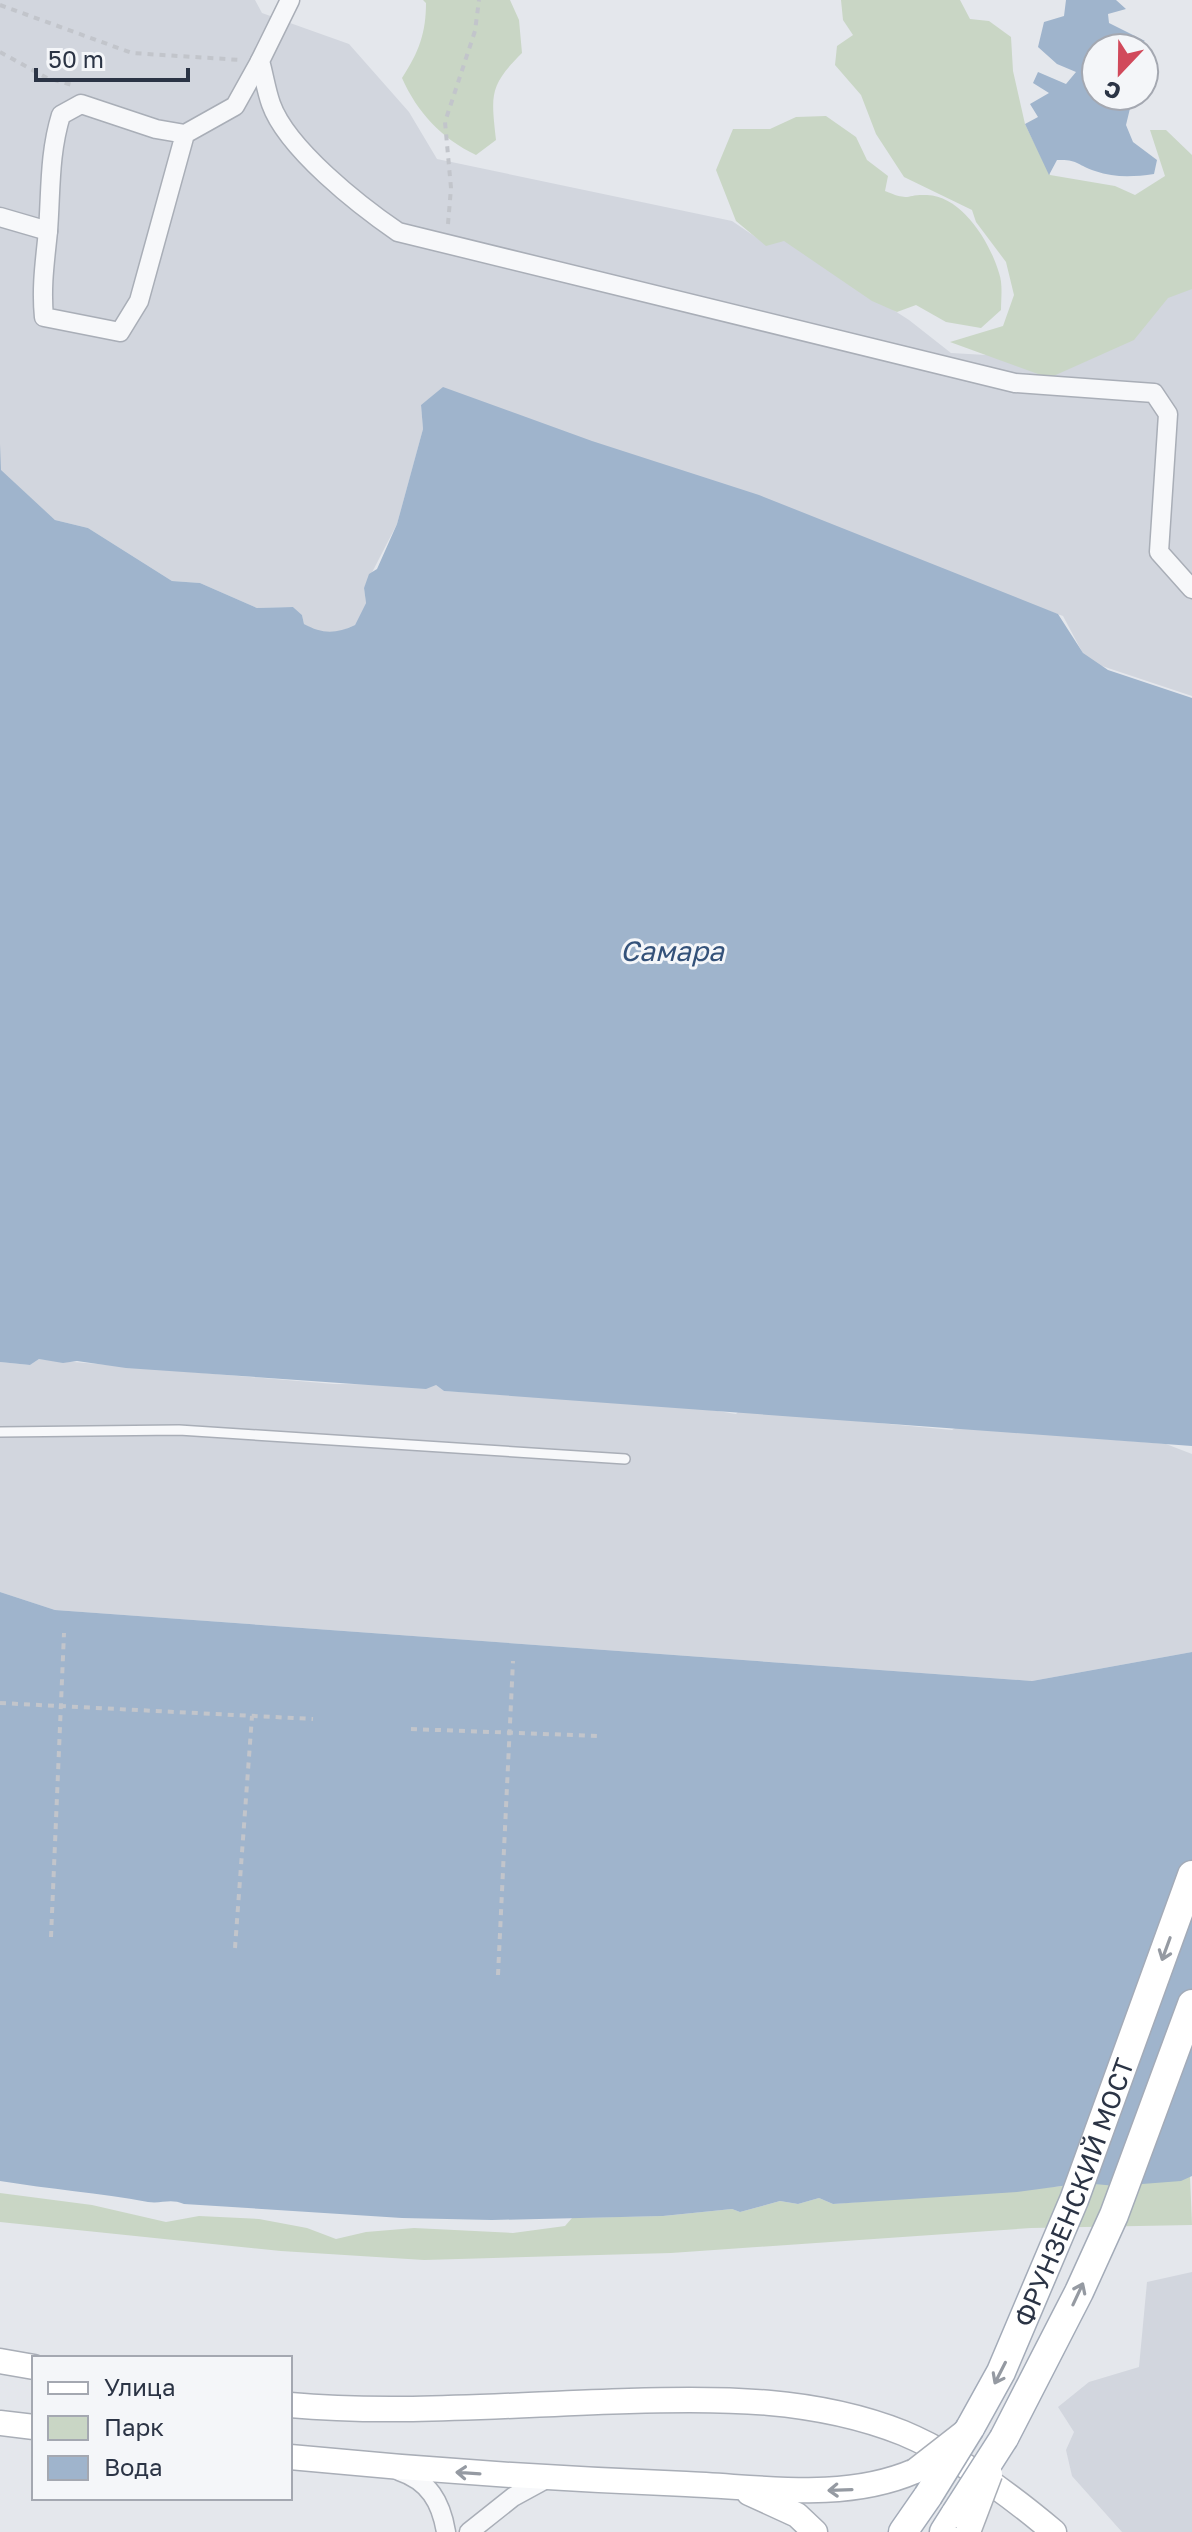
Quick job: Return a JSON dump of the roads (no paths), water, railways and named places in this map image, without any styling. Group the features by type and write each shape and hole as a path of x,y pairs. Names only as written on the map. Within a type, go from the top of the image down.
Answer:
{"main road":[{"name":"ФРУНЗЕНСКИЙ МОСТ","path":"903,2532 970,2428 1001,2372 1074,2200 1192,1875"},
{"name":"ФРУНЗЕНСКИЙ МОСТ","path":"956,2526 1079,2292 1114,2215 1192,2004"},
{"path":"0,2361 32,2367"},
{"path":"292,2405 442,2406 728,2398 780,2404 831,2413 902,2433 968,2468 1054,2532"},
{"path":"0,2423 32,2427"},
{"path":"292,2457 546,2479 859,2489 915,2471 970,2428"},
{"path":"732,2487 783,2507 815,2532"}],"street":[{"path":"185,134 139,301 120,332 44,317 41,286 48,231 53,141 61,115 81,104 156,129 185,134 235,106 290,0"},
{"path":"260,61 272,107 297,143 348,198 398,232 1015,383 1154,393 1168,414 1159,552 1192,589"},
{"path":"0,217 48,231"},
{"path":"389,2467 410,2474 436,2497 446,2532"},
{"path":"469,2532 513,2497 546,2479"}],"lane":[{"path":"0,1432 179,1430 625,1459"}],"water":[{"path":"1066,0 1116,0 1126,9 1108,14 1109,23 1127,32 1080,32 1080,112 1129,112 1126,125 1133,142 1157,160 1154,174 1110,175 1074,161 1057,160 1049,175 1025,124 1038,117 1030,104 1049,93 1033,83 1038,72 1066,84 1076,72 1057,64 1038,47 1044,22 1064,16"},
{"name":"Самара","path":"443,387 592,441 759,495 1058,614 1083,653 1108,670 1192,698 1192,1446 444,1391 436,1385 426,1389 126,1368 77,1361 63,1363 39,1359 30,1365 0,1362 0,444 1,470 55,520 88,528 172,581 200,583 257,608 293,607 302,615 304,624 317,630 335,631 355,625 366,603 364,588 369,574 377,569 397,524 423,429 421,405"},
{"path":"0,1592 55,1610 1032,1681 1192,1652 1192,2176 1181,2181 1116,2186 1084,2183 1017,2192 833,2204 819,2198 798,2204 780,2201 740,2212 732,2209 663,2216 492,2220 402,2218 153,2202 0,2181"}]}
